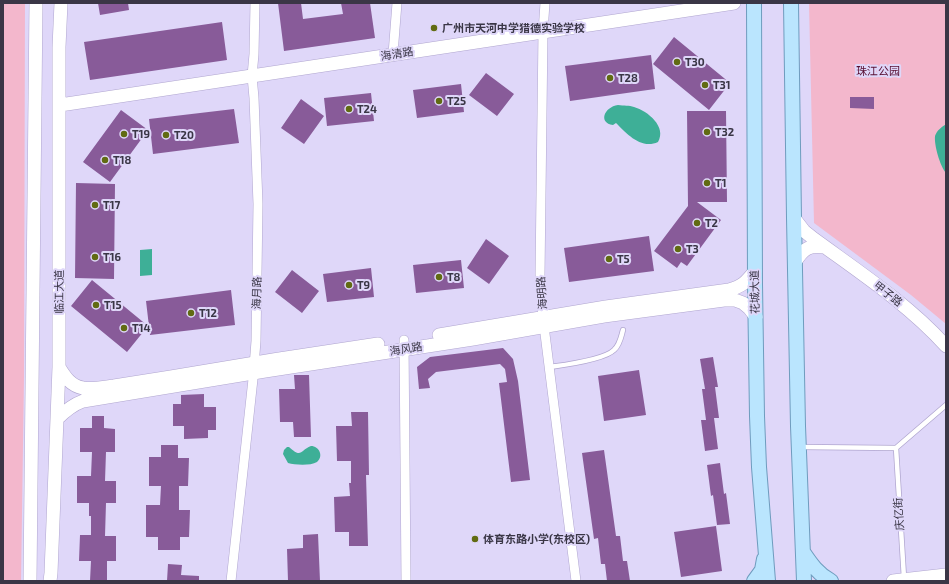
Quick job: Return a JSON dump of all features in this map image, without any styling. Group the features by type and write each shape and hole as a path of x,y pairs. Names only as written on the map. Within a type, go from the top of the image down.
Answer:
{"main road":[{"name":"花城大道","path":"754,3 755,271 758,442 768,581"},
{"path":"791,3 798,434 804,581"},
{"path":"754,581 762,570 766,551"},
{"path":"803,552 812,566 831,581"}],"street":[{"path":"31,578 36,3"},
{"name":"临江大道","path":"49,578 59,368 60,3"},
{"name":"海月路","path":"231,581 256,341 258,204 252,76 255,3"},
{"path":"393,54 397,3"},
{"name":"海明路","path":"545,3 543,32 540,275 544,322 576,581"},
{"name":"海清路","path":"60,105 734,3"},
{"name":"甲子路","path":"794,218 804,231 890,294 929,328 946,346"},
{"path":"795,262 809,247 826,247"},
{"name":"海风路","path":"544,322 606,307 729,290 746,282 755,271"},
{"name":"海风路","path":"59,368 70,382 85,389 254,368 544,322 612,315 725,300 735,300 743,303 756,317"},
{"path":"404,345 406,581"},
{"name":"海风路","path":"57,419 74,404 83,401 254,368"},
{"path":"899,581 946,575"}],"lane":[{"path":"550,368 594,359 612,352 619,344 623,330"},
{"path":"799,446 896,448 946,405"},
{"name":"庆亿街","path":"896,448 899,581"}],"green space":[{"path":"3,3 25,3 24,377 21,581 3,581"},
{"name":"珠江公园","path":"809,3 946,3 946,324 911,295 814,223"}],"shaded area":[{"path":"613,106 630,106 639,109 655,120 660,131 658,142 646,144 640,142 629,136 616,123 613,125 608,124 604,118 606,112"},
{"path":"946,124 946,173 936,150 935,136 937,132"},
{"path":"152,249 152,275 140,276 140,250"},
{"path":"311,446 314,446 320,452 319,460 314,463 302,465 288,463 283,454 287,447 299,453"}],"building":[{"path":"98,3 128,3 129,10 100,15"},
{"path":"278,3 301,3 303,19 343,14 341,3 370,3 375,38 284,51"},
{"path":"222,22 227,60 90,80 84,42"},
{"path":"674,37 730,83 709,110 653,64"},
{"path":"651,55 655,89 570,101 565,66"},
{"path":"486,73 514,94 497,116 469,95"},
{"name":"T25","path":"461,84 464,112 417,118 413,90"},
{"name":"T24","path":"371,93 374,121 327,126 324,98"},
{"path":"850,97 874,97 874,109 850,108"},
{"path":"301,99 324,116 304,144 281,128"},
{"path":"234,109 239,143 153,154 149,119"},
{"path":"121,110 148,130 110,182 83,162"},
{"path":"687,111 726,111 727,202 697,202 721,220 687,266 681,262 677,268 654,251 688,206"},
{"path":"76,183 115,184 114,279 75,278"},
{"path":"649,236 654,271 569,282 564,248"},
{"path":"486,239 509,256 489,284 467,268"},
{"name":"T8","path":"461,260 464,288 416,293 413,265"},
{"name":"T9","path":"371,268 374,297 327,302 323,274"},
{"path":"292,270 319,291 302,313 275,292"},
{"path":"92,280 148,326 127,352 71,306"},
{"path":"231,290 235,325 150,335 146,301"},
{"path":"503,348 513,359 518,381 530,480 511,482 499,383 507,382 505,369 500,364 436,372 428,379 430,388 419,389 417,367 430,357"},
{"path":"713,357 718,387 715,387 719,418 714,418 718,449 705,451 701,420 706,420 702,389 705,389 700,359"},
{"path":"639,370 646,415 604,421 598,376"},
{"path":"294,375 309,375 311,437 294,437 293,422 280,422 279,389 295,389"},
{"path":"204,394 204,407 216,407 216,430 208,430 208,438 184,439 184,426 173,426 173,404 181,404 181,395"},
{"path":"351,412 368,412 369,475 366,475 368,546 349,546 349,532 335,532 334,497 350,496 349,483 351,483 351,461 337,461 336,426 352,426"},
{"path":"92,416 104,416 104,428 115,429 115,452 106,452 105,481 116,481 116,503 106,503 105,536 116,536 116,561 107,561 107,581 90,581 91,561 79,561 80,535 91,535 91,516 89,516 89,503 77,503 77,476 91,476 92,452 80,452 80,428 92,428"},
{"path":"161,445 178,445 178,458 189,458 188,486 179,486 179,510 190,510 189,537 180,537 180,550 158,550 158,537 146,537 146,505 160,505 161,486 149,486 149,457 161,457"},
{"path":"604,450 616,536 620,536 623,561 627,561 630,581 607,581 605,564 601,564 598,538 594,539 582,453"},
{"path":"720,463 730,524 717,525 707,465"},
{"path":"716,526 722,571 681,577 674,532"},
{"path":"318,534 320,581 288,581 287,549 303,548 303,535"},
{"path":"168,564 182,565 181,575 199,576 199,581 167,581"}],"place":[{"name":"广州市天河中学猎德实验学校","path":"434,28"},
{"name":"T30","path":"677,62"},
{"name":"T28","path":"610,78"},
{"name":"T31","path":"705,85"},
{"name":"T25","path":"439,101"},
{"name":"T24","path":"349,109"},
{"name":"T32","path":"707,132"},
{"name":"T19","path":"124,134"},
{"name":"T20","path":"166,135"},
{"name":"T18","path":"105,160"},
{"name":"T1","path":"707,183"},
{"name":"T17","path":"95,205"},
{"name":"T2","path":"697,223"},
{"name":"T3","path":"678,249"},
{"name":"T16","path":"95,257"},
{"name":"T5","path":"609,259"},
{"name":"T8","path":"439,277"},
{"name":"T9","path":"349,285"},
{"name":"T15","path":"96,305"},
{"name":"T12","path":"191,313"},
{"name":"T14","path":"124,328"},
{"name":"体育东路小学(东校区)","path":"475,539"}]}
